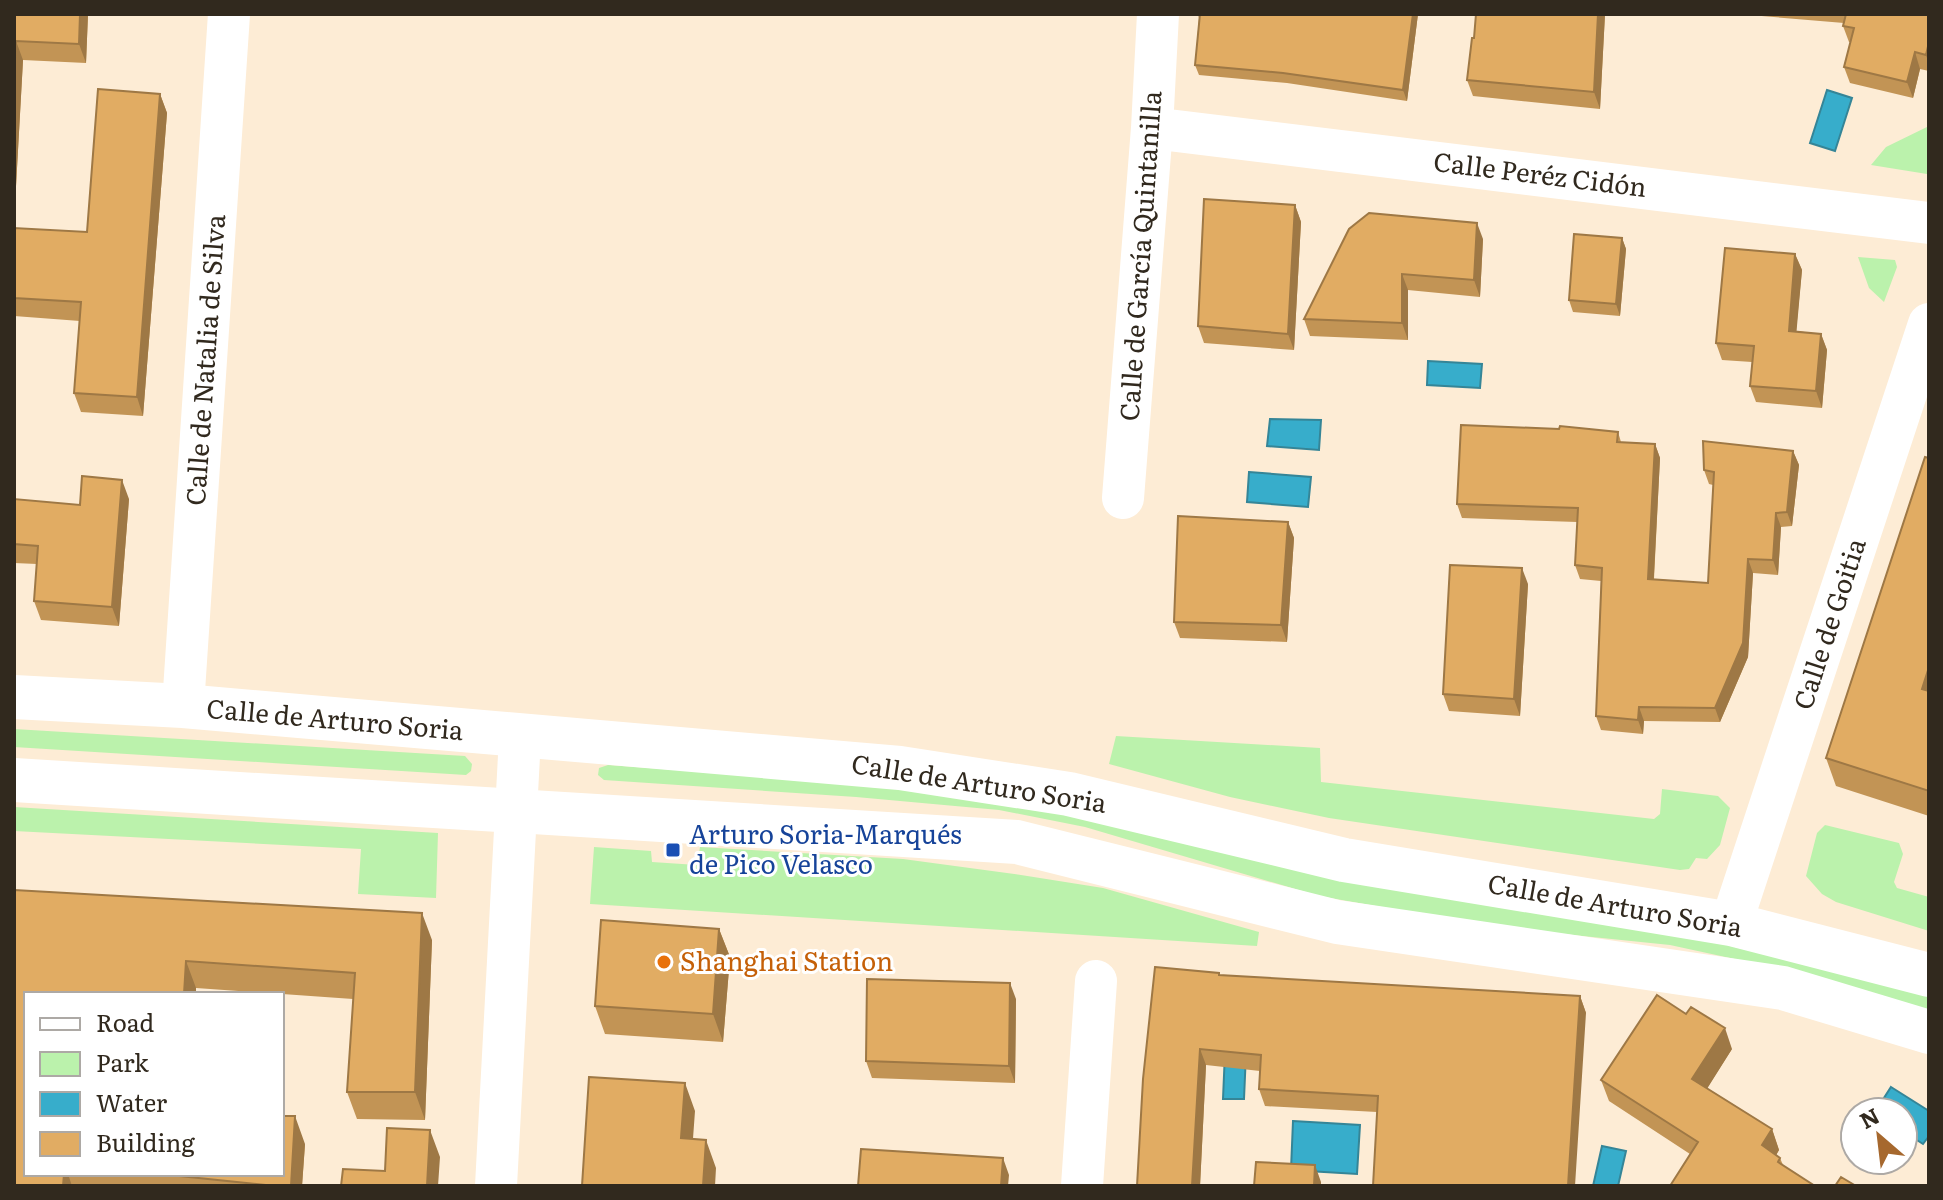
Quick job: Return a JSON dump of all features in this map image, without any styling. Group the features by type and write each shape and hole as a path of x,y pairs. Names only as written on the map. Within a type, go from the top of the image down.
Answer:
{"main road":[{"name":"Calle de Arturo Soria","path":"14,697 183,706 900,768 1054,791 1344,860 1731,924 1929,975"},
{"name":"Calle de Arturo Soria","path":"14,780 1017,842 1337,922 1783,988 1929,1032"}],"street":[{"name":"Calle de Natalia de Silva","path":"183,706 229,14"},
{"name":"Calle de García Quintanilla","path":"1123,498 1158,14"},
{"name":"Calle Peréz Cidón","path":"1152,128 1929,223"},
{"name":"Calle de Goitia","path":"1731,924 1929,324"},
{"path":"496,1186 520,737"},
{"path":"1082,1186 1096,981"}],"green space":[{"path":"1929,126 1927,174 1871,165 1886,147"},
{"path":"1858,257 1895,260 1897,267 1884,302 1869,288"},
{"path":"14,729 465,756 472,764 471,771 466,775 14,747"},
{"path":"1116,736 1320,748 1321,782 1654,819 1660,814 1662,789 1718,796 1730,808 1720,845 1707,859 1696,858 1689,869 1680,870 1329,818 1230,797 1109,764"},
{"path":"608,765 879,785 1009,802 1678,933 1929,995 1929,1014 1767,966 1670,945 1495,927 1319,896 1085,827 999,810 604,780 598,775 599,768"},
{"path":"14,807 438,833 436,898 358,894 361,849 14,831"},
{"path":"1825,825 1899,843 1903,854 1894,882 1897,888 1929,897 1929,931 1836,902 1822,894 1806,876 1817,833"},
{"path":"594,847 651,851 652,862 697,865 700,847 903,859 1103,888 1259,932 1257,946 590,904"}],"water":[{"path":"1827,90 1852,98 1835,151 1810,143"},
{"path":"1428,361 1482,364 1480,388 1427,385"},
{"path":"1270,419 1321,420 1319,450 1267,446"},
{"path":"1249,472 1311,477 1308,507 1247,502"},
{"path":"1225,1052 1246,1053 1244,1099 1223,1099"},
{"path":"1891,1087 1905,1096 1885,1096"},
{"path":"1919,1105 1929,1111 1929,1136 1923,1144 1919,1141"},
{"path":"1293,1121 1360,1125 1357,1174 1291,1170"},
{"path":"1602,1146 1626,1151 1618,1186 1593,1186"}],"building":[{"path":"14,14 80,14 79,44 16,41 14,78"},
{"path":"1200,14 1413,14 1403,90 1283,73 1195,65"},
{"path":"1476,14 1598,14 1594,92 1467,80"},
{"path":"1846,14 1929,14 1926,55 1915,52 1907,82 1844,67 1854,28 1843,26"},
{"path":"98,89 160,94 137,397 74,393 81,302 14,298 14,228 87,232"},
{"path":"1204,199 1295,205 1288,334 1198,326"},
{"path":"1369,213 1477,223 1474,280 1402,274 1402,323 1304,319 1349,229"},
{"path":"1574,234 1622,238 1616,304 1569,300"},
{"path":"1725,248 1795,254 1789,331 1821,334 1816,391 1750,386 1754,346 1716,343"},
{"path":"1461,425 1559,429 1560,426 1618,432 1617,442 1655,444 1648,579 1708,583 1714,472 1704,470 1703,441 1793,451 1787,512 1776,513 1773,560 1748,559 1743,643 1715,708 1639,707 1638,720 1596,716 1602,568 1575,565 1578,508 1457,504"},
{"path":"1925,457 1929,458 1929,667 1922,689 1929,691 1929,791 1826,758"},
{"path":"82,476 122,480 112,607 34,601 38,546 14,544 14,499 80,505"},
{"path":"1178,516 1288,522 1281,625 1174,622"},
{"path":"1450,565 1522,568 1514,699 1443,694"},
{"path":"14,890 422,913 415,1092 347,1092 355,973 186,961 184,992 24,992 24,1176 64,1176 63,1186 14,1186"},
{"path":"601,920 719,929 713,1014 595,1006"},
{"path":"1155,967 1219,975 1580,996 1568,1186 1373,1186 1378,1096 1259,1089 1261,1055 1200,1049 1192,1186 1137,1186 1143,1079"},
{"path":"867,979 1010,983 1009,1066 866,1061"},
{"path":"1657,995 1686,1014 1691,1007 1725,1028 1692,1079 1772,1129 1762,1145 1780,1158 1778,1162 1815,1186 1670,1186 1698,1142 1601,1080"},
{"path":"589,1077 685,1083 681,1138 706,1140 703,1186 582,1186"},
{"path":"284,1116 295,1116 291,1186 179,1176 284,1176"},
{"path":"387,1128 430,1130 427,1186 341,1186 343,1169 385,1171"},
{"path":"861,1149 1003,1158 1001,1186 858,1186"},
{"path":"1256,1162 1315,1165 1314,1186 1254,1186"},
{"path":"1841,1177 1856,1186 1835,1186"}],"place":[{"name":"Arturo Soria-Marqués de Pico Velasco","path":"673,850"},
{"name":"Shanghai Station","path":"664,962"}]}
